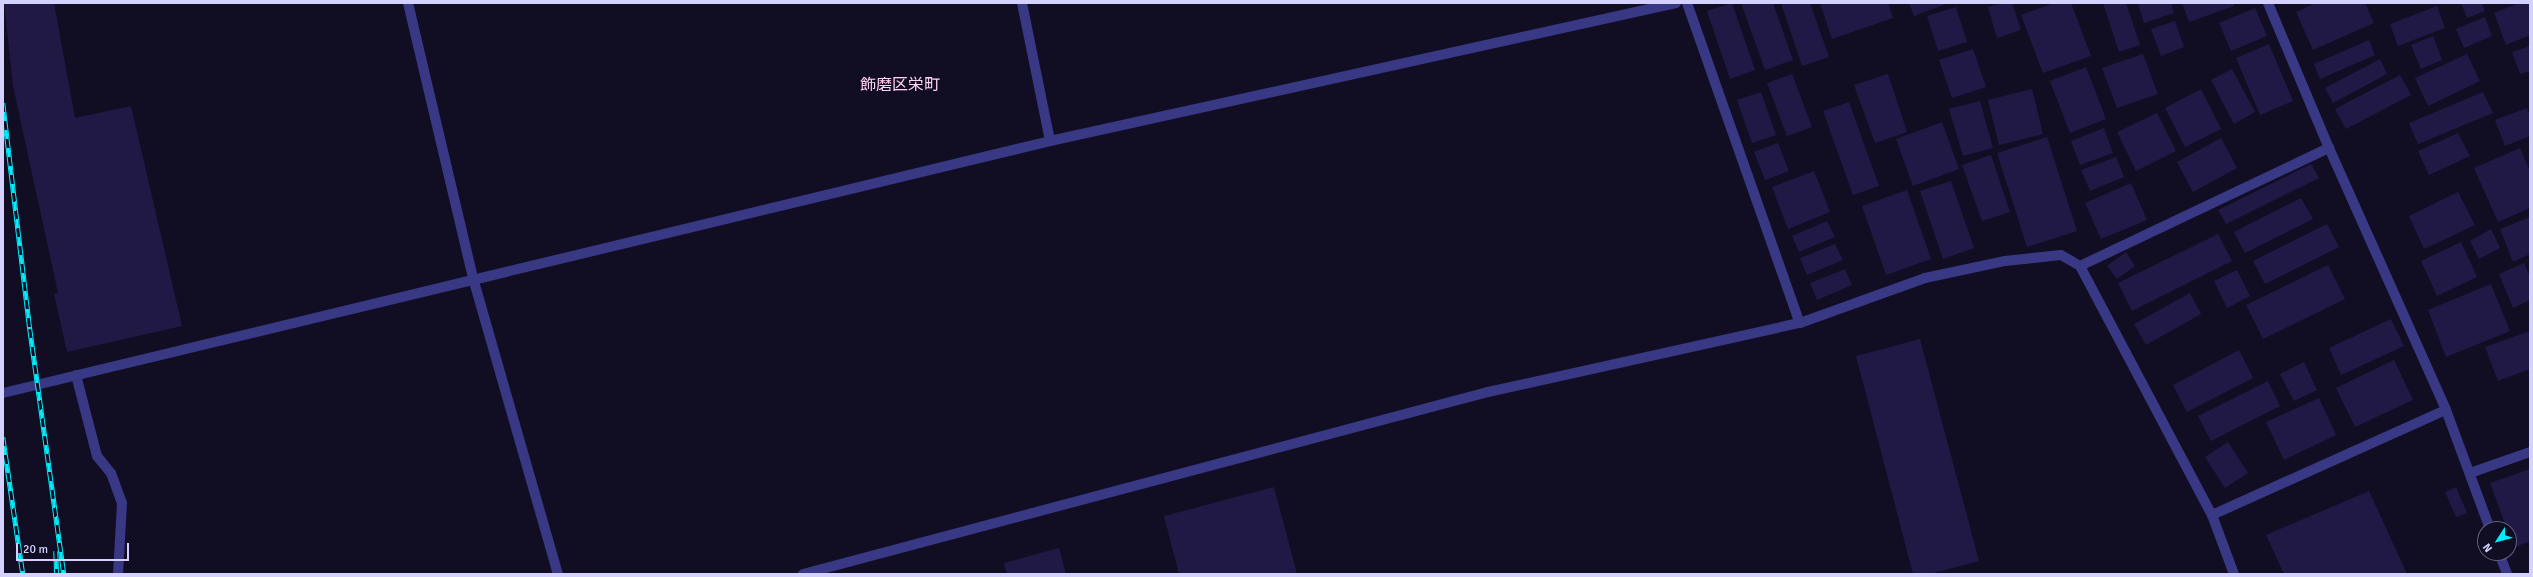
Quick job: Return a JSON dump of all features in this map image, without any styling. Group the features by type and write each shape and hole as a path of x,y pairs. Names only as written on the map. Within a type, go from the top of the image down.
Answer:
{"street":[{"path":"408,3 473,278 558,574"},
{"path":"1022,3 1050,141"},
{"path":"3,393 473,278 1050,141 1676,3"},
{"path":"1687,3 1800,323"},
{"path":"2268,3 2329,148 2446,410 2487,521"},
{"path":"2080,266 2329,148"},
{"path":"803,574 1488,392 1800,323 1925,278 2005,261 2061,255 2080,266 2212,515 2234,574"},
{"path":"76,375 97,456 111,474 122,503 118,574"},
{"path":"2212,515 2446,410"},
{"path":"2470,473 2530,452"},
{"path":"2502,561 2507,574"}],"building":[{"path":"4,3 54,3 75,118 131,106 182,326 67,352 54,294 58,293 13,86"},
{"path":"1732,3 1755,70 1730,79 1707,11"},
{"path":"1741,3 1773,3 1793,60 1765,70"},
{"path":"1781,3 1810,3 1829,57 1802,66"},
{"path":"1820,3 1888,3 1893,18 1832,39"},
{"path":"1909,3 1949,3 1914,16"},
{"path":"2003,3 2012,3 2021,30 1997,38 1988,7"},
{"path":"2054,3 2071,3 2091,56 2043,73 2021,15"},
{"path":"2103,3 2126,3 2140,45 2119,52"},
{"path":"2138,3 2171,3 2174,13 2144,23"},
{"path":"2182,3 2233,3 2234,6 2189,22"},
{"path":"2316,3 2365,3 2374,23 2313,50 2296,12"},
{"path":"2461,3 2482,3 2485,11 2467,18"},
{"path":"2519,3 2530,3 2530,35 2506,45 2494,13"},
{"path":"2437,6 2445,28 2398,46 2390,24"},
{"path":"1956,7 1967,42 1938,51 1927,16"},
{"path":"2255,8 2267,36 2231,51 2219,23"},
{"path":"2485,17 2492,36 2464,48 2456,29"},
{"path":"2175,21 2184,47 2161,56 2151,29"},
{"path":"2433,36 2442,60 2421,69 2411,45"},
{"path":"2369,40 2375,55 2320,79 2314,64"},
{"path":"2269,44 2293,101 2260,115 2236,58"},
{"path":"2530,46 2530,71 2520,74 2512,52"},
{"path":"1973,49 1986,87 1952,98 1939,60"},
{"path":"2143,54 2158,94 2117,108 2102,68"},
{"path":"2467,54 2480,81 2428,106 2415,78"},
{"path":"2380,59 2387,74 2333,103 2325,88"},
{"path":"2086,67 2106,119 2070,133 2050,81"},
{"path":"2232,69 2255,112 2234,124 2211,80"},
{"path":"1792,74 1812,127 1787,136 1767,83"},
{"path":"1888,74 1907,132 1875,143 1854,85"},
{"path":"2400,75 2411,95 2346,129 2335,109"},
{"path":"2032,89 2043,134 1999,145 1988,100"},
{"path":"2201,89 2221,129 2185,147 2165,108"},
{"path":"1761,92 1776,135 1752,143 1737,100"},
{"path":"2483,92 2493,113 2418,144 2409,123"},
{"path":"1980,101 1993,148 1963,156 1949,109"},
{"path":"1849,102 1879,186 1853,195 1823,111"},
{"path":"2527,108 2530,116 2530,136 2505,146 2495,120"},
{"path":"2157,113 2176,151 2136,171 2117,132"},
{"path":"1942,122 1959,169 1913,186 1896,139"},
{"path":"2104,128 2113,153 2080,165 2071,141"},
{"path":"2458,133 2470,156 2429,175 2418,151"},
{"path":"2047,137 2077,231 2027,247 1997,153"},
{"path":"2221,138 2237,168 2193,192 2177,162"},
{"path":"1778,143 1789,171 1765,180 1754,152"},
{"path":"2520,148 2530,171 2530,208 2498,222 2474,168"},
{"path":"1991,155 2010,212 1982,221 1962,165"},
{"path":"2116,157 2124,177 2090,191 2081,170"},
{"path":"2311,164 2319,178 2226,224 2218,210"},
{"path":"1814,171 1830,212 1788,229 1772,187"},
{"path":"1951,181 1974,248 1943,259 1920,191"},
{"path":"2131,183 2147,220 2101,239 2085,203"},
{"path":"1907,190 1931,259 1886,275 1862,206"},
{"path":"2458,192 2475,225 2424,249 2409,216"},
{"path":"2301,198 2313,219 2245,253 2234,232"},
{"path":"2530,217 2530,254 2513,262 2500,229"},
{"path":"1827,221 1835,237 1799,252 1792,236"},
{"path":"2327,224 2339,247 2265,284 2253,261"},
{"path":"2491,229 2500,248 2479,259 2470,241"},
{"path":"2218,234 2232,261 2132,311 2118,283"},
{"path":"2461,242 2477,277 2437,296 2421,261"},
{"path":"1835,244 1843,260 1807,275 1800,258"},
{"path":"2126,252 2135,266 2117,279 2107,266"},
{"path":"2524,263 2530,277 2530,300 2513,308 2499,274"},
{"path":"2328,265 2345,299 2263,339 2246,305"},
{"path":"1845,269 1852,285 1817,300 1810,283"},
{"path":"2237,270 2250,296 2227,308 2214,281"},
{"path":"2491,284 2510,331 2446,357 2428,310"},
{"path":"2190,293 2201,314 2146,345 2134,324"},
{"path":"2391,319 2404,346 2341,375 2329,348"},
{"path":"2530,331 2530,369 2498,381 2485,347"},
{"path":"1920,339 1979,561 1930,574 1913,574 1856,356"},
{"path":"2239,350 2253,378 2187,412 2173,385"},
{"path":"2394,360 2413,400 2355,427 2336,388"},
{"path":"2304,362 2317,390 2294,401 2280,374"},
{"path":"2268,381 2280,406 2211,441 2198,416"},
{"path":"2319,398 2336,435 2284,460 2266,422"},
{"path":"2228,442 2248,473 2225,488 2205,457"},
{"path":"2530,469 2530,541 2517,546 2517,521 2504,521 2490,483"},
{"path":"1274,487 1297,574 1179,574 1164,516"},
{"path":"2456,487 2467,513 2456,517 2445,492"},
{"path":"2369,491 2407,574 2284,574 2266,535"},
{"path":"1059,548 1066,574 1007,574 1004,563"}],"railway":[{"path":"3,103 30,329 64,574"},
{"path":"3,437 23,574"},
{"path":"56,551 57,574"}],"district":[{"name":"飾磨区栄町","path":"900,85"}]}
